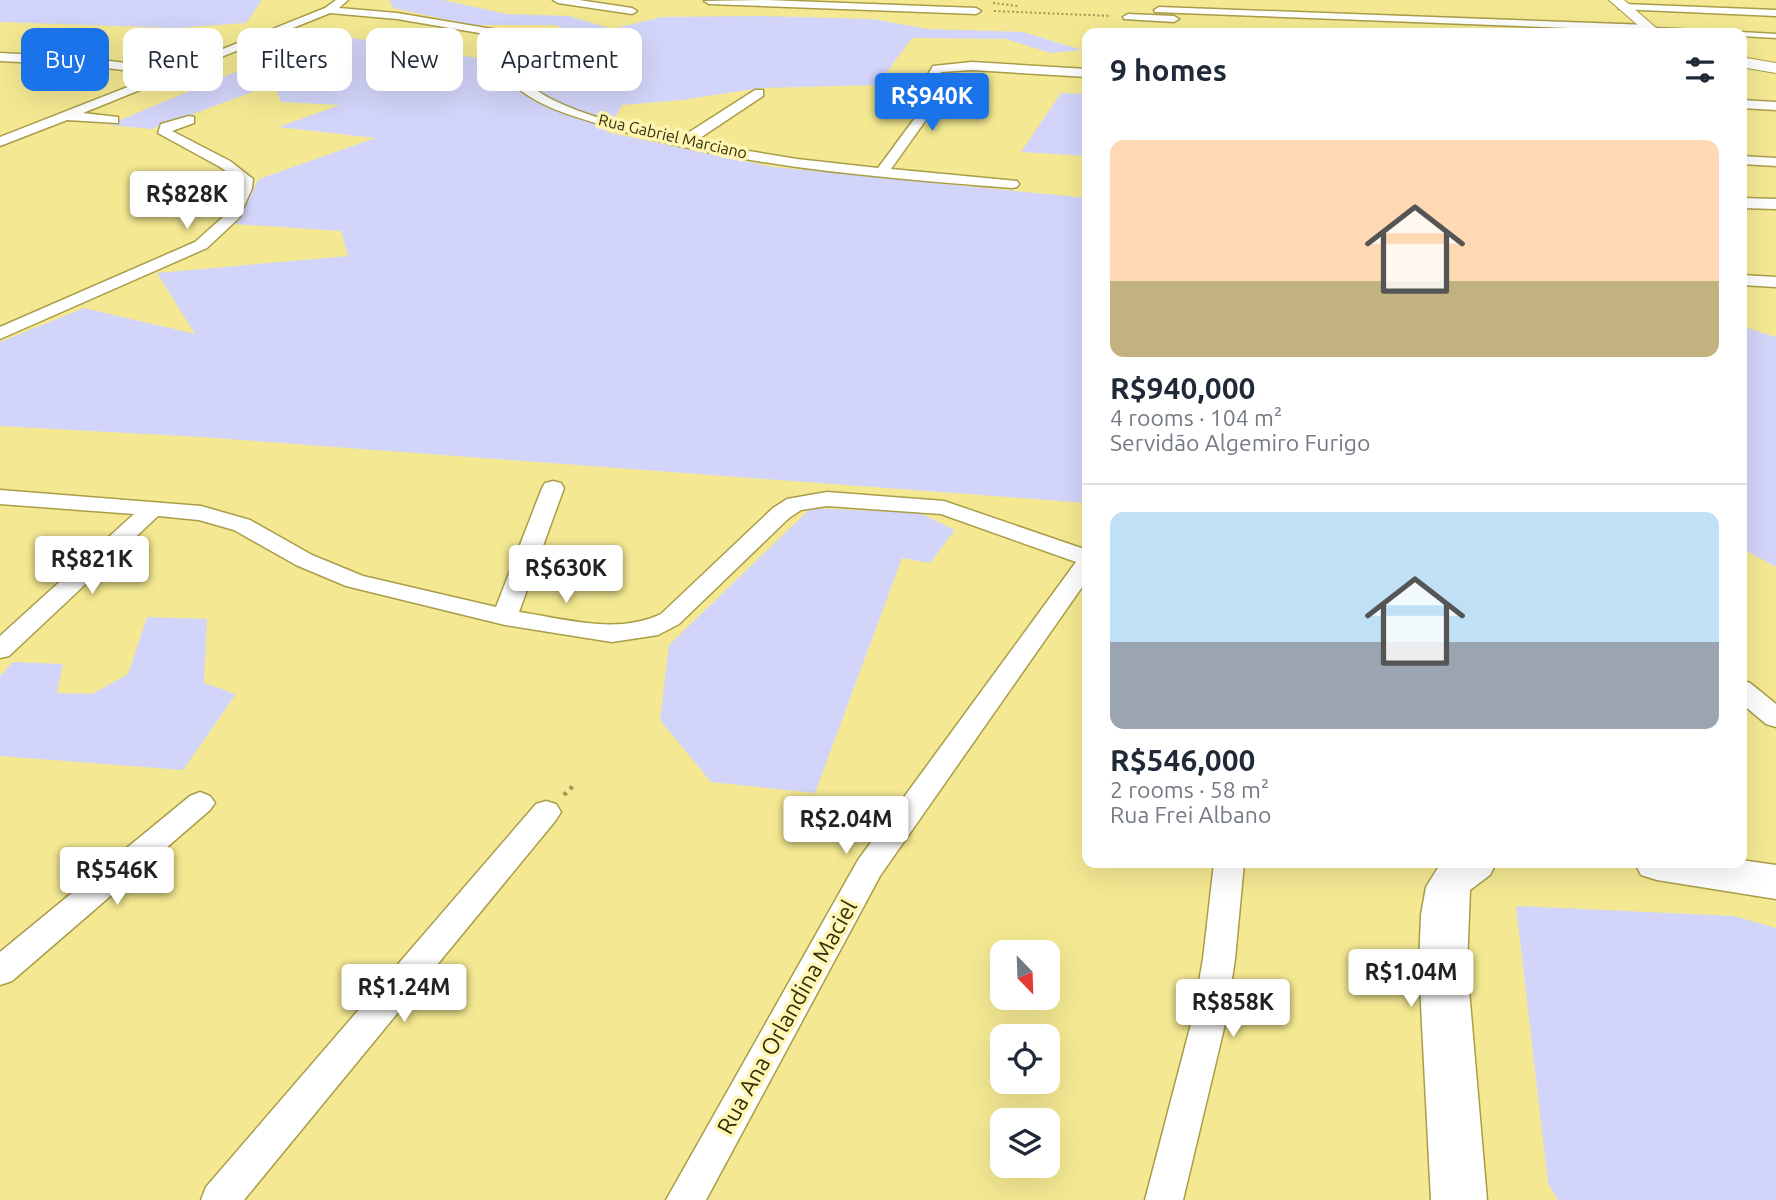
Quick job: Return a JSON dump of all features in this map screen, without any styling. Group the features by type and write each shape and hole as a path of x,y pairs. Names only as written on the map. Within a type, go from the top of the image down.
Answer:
{"main road":[{"path":"1460,1200 1443,966 1444,915 1448,887 1458,873 1466,868"},
{"path":"1688,868 1776,882"}],"street":[{"path":"223,52 329,10 344,0"},
{"path":"558,0 632,11"},
{"path":"709,2 826,2 976,11"},
{"name":"Rua Gabriel Marciano","path":"329,10 397,16 559,43 563,45 523,62 516,80 525,90 554,105 612,125 684,142 792,161 1012,184"},
{"path":"1159,10 1639,19 1776,28"},
{"path":"1605,12 1639,19 1776,13"},
{"path":"1128,17 1403,28"},
{"path":"0,57 123,66"},
{"path":"1747,63 1776,68"},
{"path":"881,172 934,98 930,81 937,69 972,66 1082,73"},
{"path":"0,142 124,91"},
{"path":"684,142 759,93"},
{"path":"1747,104 1776,106"},
{"path":"60,116 113,120"},
{"path":"0,334 201,245 231,218 246,188 246,179 225,164 165,133 166,127 188,120"},
{"path":"1747,160 1776,162"},
{"path":"1747,203 1776,204"},
{"path":"1747,280 1776,282"},
{"path":"505,617 553,488"},
{"path":"0,497 201,513 242,525 304,560 355,581 505,617 612,634 649,629 670,620 781,513 795,504 809,501 848,500 944,508 1082,558"},
{"path":"0,650 153,508"},
{"name":"Rua Ana Orlandina Maciel","path":"685,1200 869,868 1082,567"},
{"path":"1747,694 1776,718"},
{"path":"0,971 200,803"},
{"path":"220,1200 546,812"},
{"path":"1164,1200 1196,1081 1210,1016 1219,958 1228,868"}],"lane":[{"path":"1639,19 1692,28"},
{"path":"1747,34 1776,36"}],"path":[{"path":"976,11 1128,17"}],"shaded area":[{"path":"0,0 262,0 246,23 175,28 0,22"},
{"path":"389,0 443,0 507,14 569,16 609,28 564,28 554,25 473,25 393,8"},
{"path":"758,16 873,19 928,29 1023,32 1082,50 1050,53 1006,39 912,38 877,85 760,88 683,100 622,105 606,132 773,167 1082,198 1082,503 201,437 0,426 0,342 84,308 195,334 157,273 348,256 341,231 234,224 259,179 375,138 278,127 340,105 281,102 277,91 352,91 352,38 366,40 366,91 463,91 463,56 477,58 477,91 642,91 642,28 616,28 662,17"},
{"path":"237,71 237,91 255,91 152,129 108,125 190,91 223,91 223,77"},
{"path":"1061,93 1082,94 1082,156 1021,152"},
{"path":"1747,328 1776,337 1776,567 1747,551"},
{"path":"811,508 920,513 955,530 930,563 902,558 815,793 711,782 660,720 669,645"},
{"path":"147,617 207,619 204,683 236,694 183,770 0,756 0,676 13,662 63,664 57,693 92,694 128,674"},
{"path":"1516,906 1734,916 1776,928 1776,1200 1558,1200 1548,1183"}]}
